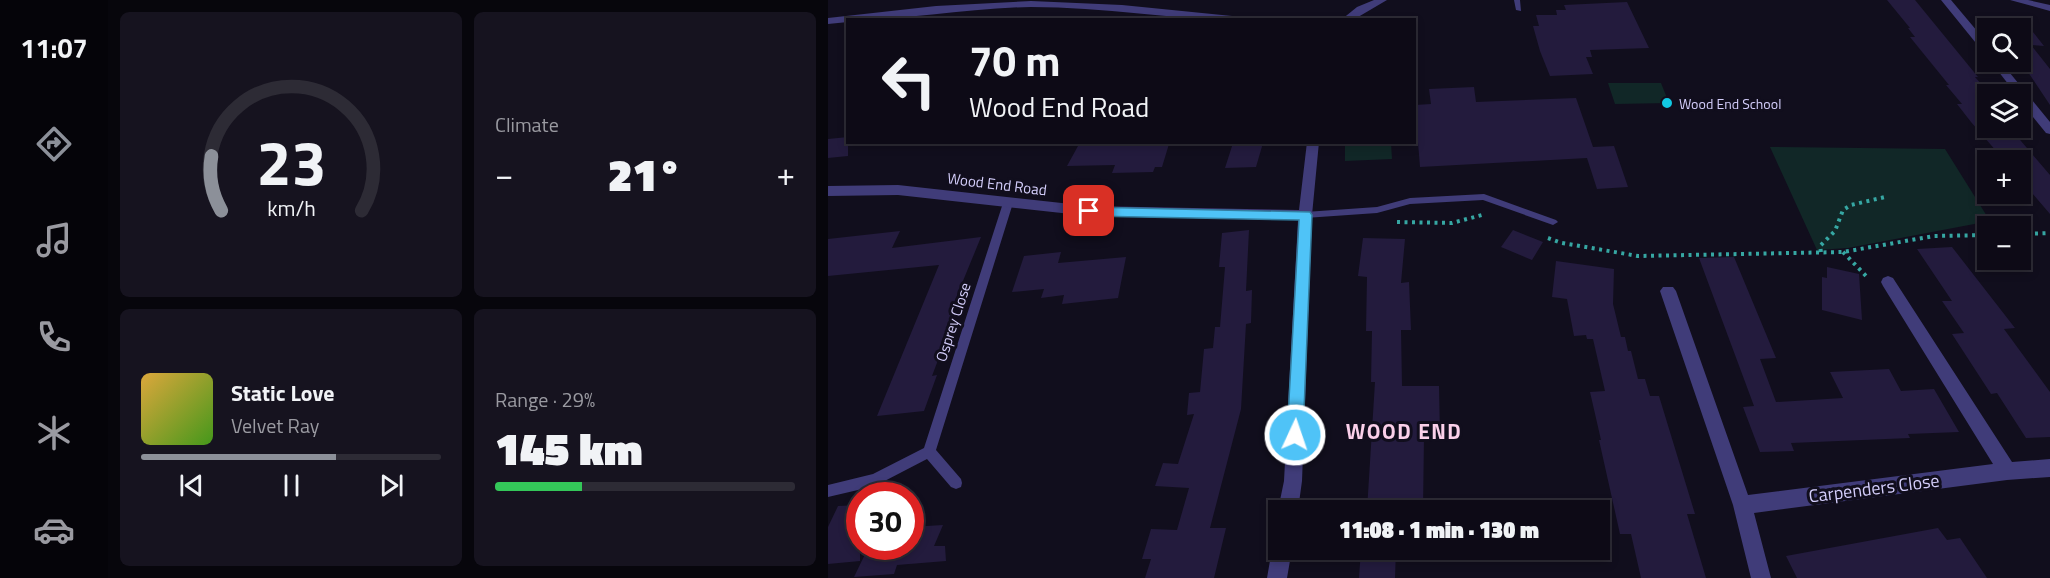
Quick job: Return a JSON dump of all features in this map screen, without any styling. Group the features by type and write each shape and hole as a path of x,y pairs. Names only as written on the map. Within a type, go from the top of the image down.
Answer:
{"street":[{"path":"1186,12 1196,0"},
{"path":"1349,18 1361,9 1382,0"},
{"path":"1946,0 1977,38"},
{"path":"2015,0 2050,8"},
{"path":"856,18 1003,5 1082,6 1186,12 1228,18"},
{"path":"828,21 846,19"},
{"path":"2004,72 2048,124"},
{"path":"1290,500 1293,481 1305,215 1313,144"},
{"name":"Wood End Road","path":"828,191 898,189 1100,212 1305,215"},
{"path":"1888,282 2007,471"},
{"path":"1668,291 1742,505 1761,578"},
{"name":"Carpenders Close","path":"1742,505 2007,471 2050,468"},
{"path":"1276,578 1280,560"}],"lane":[{"path":"1517,0 1519,10"},
{"path":"1305,215 1377,210 1410,201 1484,196 1553,222"},
{"name":"Osprey Close","path":"929,452 1008,202"},
{"path":"828,490 875,480 929,452 956,483"}],"path":[{"path":"1821,252 1820,246 1836,231 1843,210 1851,205 1885,197"},
{"path":"1386,222 1452,223 1484,214"},
{"path":"2031,234 2050,233"},
{"path":"1540,235 1562,243 1638,256 1843,252 1934,236 1977,235"}],"green space":[{"path":"1608,83 1661,83 1669,103 1615,104"},
{"path":"1345,144 1391,144 1392,159 1345,161"},
{"path":"1770,147 1945,149 1977,200 1977,204 1979,204 1987,216 1977,216 1977,223 1848,248 1817,250"}],"building":[{"path":"1887,0 1915,0 1978,77 1975,77 1981,84 1977,84 1977,129 1957,104 1962,104 1946,85 1949,85 1910,37 1915,37 1908,28 1910,28"},
{"path":"1627,2 1649,48 1590,50 1592,57 1586,57 1593,74 1550,76 1533,26 1539,26 1536,15 1557,15 1556,10 1566,10 1564,5"},
{"path":"2031,29 2044,46 2031,45"},
{"path":"2031,45 2050,69 2050,105 2028,72 2031,72"},
{"path":"1474,87 1476,102 1576,98 1593,147 1614,146 1628,187 1597,189 1587,158 1420,167 1416,105 1431,104 1429,89"},
{"path":"846,137 848,156 828,158 828,139"},
{"path":"1985,138 2018,138 2029,150 1995,150"},
{"path":"1169,144 1162,167 1155,167 1153,172 1112,173 1115,165 1067,166 1078,146"},
{"path":"1233,144 1263,144 1256,167 1225,168"},
{"path":"2031,153 2050,175 2050,214 2031,192"},
{"path":"1249,230 1246,291 1252,290 1251,323 1246,324 1241,409 1210,528 1226,528 1214,578 1145,578 1151,559 1142,559 1151,529 1177,530 1189,488 1155,486 1163,463 1178,464 1194,414 1187,415 1189,393 1200,392 1204,349 1213,348 1215,327 1220,327 1225,267 1219,267 1222,233"},
{"path":"1513,230 1543,242 1532,260 1501,247"},
{"path":"900,231 892,248 981,237 949,315 955,315 932,376 937,375 924,411 877,416 939,265 828,276 828,239"},
{"path":"1363,238 1405,239 1401,283 1409,282 1411,330 1401,330 1402,386 1439,386 1440,436 1424,436 1423,500 1368,500 1375,382 1371,382 1372,331 1366,331 1367,277 1358,276"},
{"path":"1952,247 2015,328 2004,329 2050,392 2050,437 2026,438 1997,393 1991,394 1952,334 1964,333 1942,301 1952,301 1917,249"},
{"path":"1061,252 1058,263 1126,257 1118,298 1062,304 1064,295 1041,298 1044,289 1012,292 1024,256"},
{"path":"1734,257 1776,358 1760,359 1776,402 1843,398 1830,372 1889,369 1901,391 1934,389 1959,432 1908,434 1910,438 1791,443 1794,451 1760,452 1743,407 1754,406 1699,258"},
{"path":"1556,261 1614,269 1613,304 1621,337 1625,337 1628,351 1631,351 1638,379 1645,379 1650,396 1659,396 1695,514 1687,514 1706,578 1641,578 1631,534 1620,534 1590,392 1605,391 1593,339 1587,339 1586,335 1574,336 1567,299 1552,297"},
{"path":"1827,267 1859,274 1862,320 1822,310 1822,277 1827,278"},
{"path":"838,506 846,506 846,560 860,561 828,564 828,527"},
{"path":"943,525 934,546 945,546 946,561 897,565 894,574 854,577 862,560 924,560 924,526"},
{"path":"1938,528 1947,540 1960,538 1987,578 1797,578 1786,556"},
{"path":"1360,560 1396,560 1395,578 1359,578"}],"place":[{"name":"Wood End School","path":"1667,103"}],"district":[{"name":"WOOD END","path":"1404,431"}],"route":[{"path":"1089,211 1305,215 1295,435"}]}
